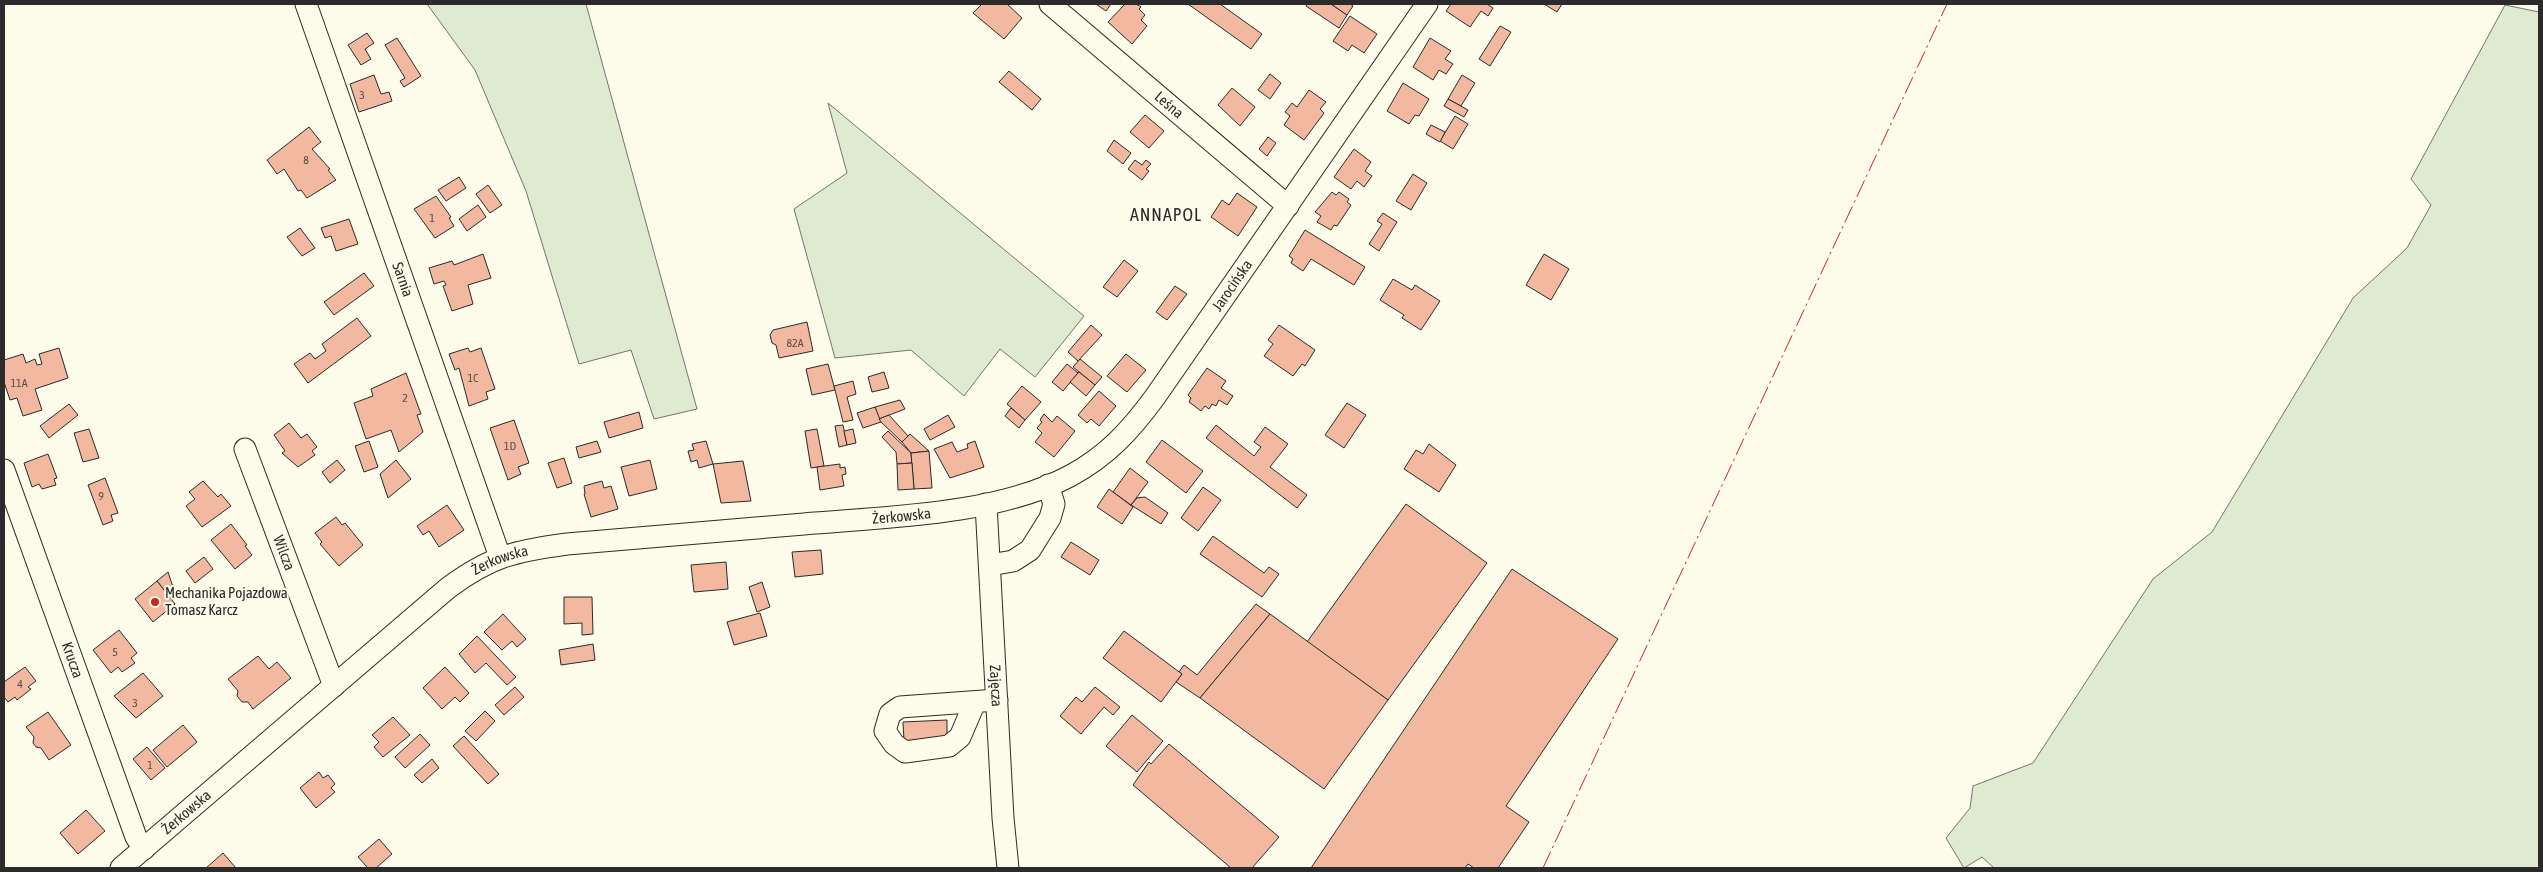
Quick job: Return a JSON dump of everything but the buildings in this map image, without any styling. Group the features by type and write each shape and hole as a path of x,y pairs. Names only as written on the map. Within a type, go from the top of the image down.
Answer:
{"street":[{"name":"Sarnia","path":"306,4 500,557"},
{"name":"Leśna","path":"1050,4 1288,206"},
{"name":"Jarocińska","path":"986,504 1033,492 1077,472 1118,444 1155,397 1427,4"},
{"name":"Wilcza","path":"245,449 334,686"},
{"name":"Krucza","path":"4,470 136,836 144,849"},
{"path":"990,566 1013,561 1030,550 1050,518 1054,504 1048,485"},
{"name":"Żerkowska","path":"122,868 448,588 466,574 500,557 515,551 567,544 916,514 986,504"},
{"name":"Zajęcza","path":"986,504 1008,868"},
{"path":"974,702 997,700"}],"green space":[{"path":"427,4 586,4 697,409 654,419 631,350 579,364 526,191 475,70"},
{"path":"2505,5 2539,12 2539,868 1994,868 1982,857 1964,868 1946,838 1970,808 1973,786 2033,763 2153,579 2212,532 2353,298 2407,248 2431,205 2411,179"},
{"path":"828,103 1084,316 1035,377 1000,349 964,396 911,350 835,358 794,209 847,173"}],"power":[{"path":"1543,868 1947,4"}],"place":[{"name":"Mechanika Pojazdowa Tomasz Karcz","path":"155,602"}],"district":[{"name":"ANNAPOL","path":"1166,215"}]}
